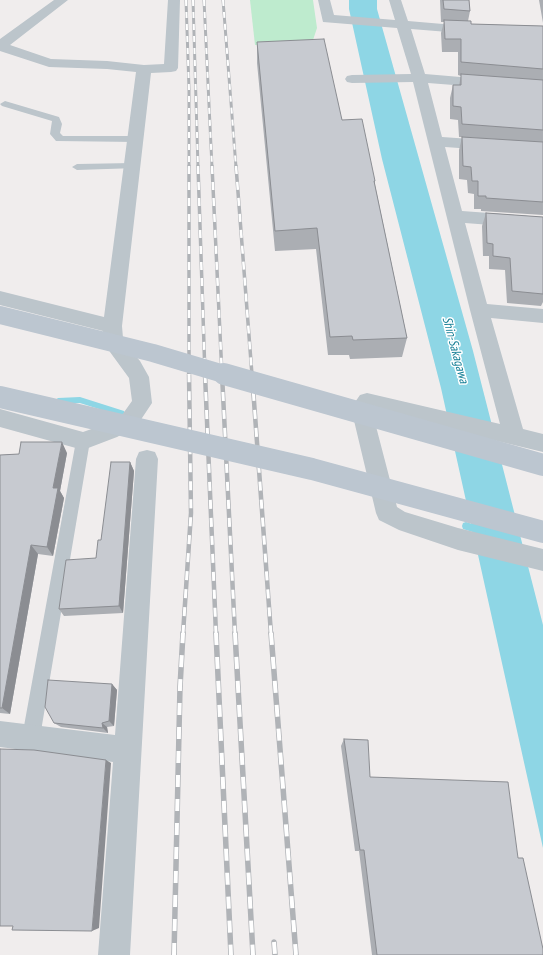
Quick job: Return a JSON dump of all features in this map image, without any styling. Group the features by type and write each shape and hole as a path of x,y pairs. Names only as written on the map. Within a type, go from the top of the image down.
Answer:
{"street":[{"path":"0,46 62,0"},
{"path":"0,46 49,63 107,65 144,69 171,68 174,0"},
{"path":"324,0 328,19 488,30"},
{"path":"395,0 418,78 479,310 514,435"},
{"path":"0,418 83,441 110,431 129,421 141,394 139,377 117,347 113,338 112,326 144,69"},
{"path":"352,79 418,78 543,88"},
{"path":"435,141 543,149"},
{"path":"455,216 543,223"},
{"path":"0,298 112,326"},
{"path":"479,310 543,316"},
{"path":"0,315 153,353 329,405 543,465"},
{"path":"0,397 312,469 543,532"},
{"path":"543,443 367,401 361,408 387,512 399,520 458,539 543,560"},
{"path":"114,955 147,459"},
{"path":"0,734 127,750"}],"lane":[{"path":"5,104 56,119 58,124 55,134 60,138 136,139"},
{"path":"77,166 133,166"},
{"path":"31,737 83,441"}],"green space":[{"path":"250,0 313,0 317,28 312,43 255,45"}],"water":[{"name":"Shin-Sakagawa","path":"349,0 377,0 377,9 473,351 543,625 543,848 441,388 382,159 349,9"}],"building":[{"path":"443,0 469,0 470,11 444,9"},
{"path":"444,20 471,21 471,24 543,26 543,69 461,62 461,39 445,39"},
{"path":"324,39 342,120 362,119 407,338 353,340 352,336 330,337 317,228 275,231 257,42"},
{"path":"461,74 543,80 543,130 462,124 461,107 453,106 453,85 461,85"},
{"path":"462,137 543,142 543,202 486,198 486,196 478,196 478,181 472,181 471,167 463,166"},
{"path":"486,213 543,217 543,294 512,291 510,258 493,256 493,244 487,243"},
{"path":"21,442 62,442 53,488 58,488 47,547 31,545 2,708 0,708 0,455 19,454"},
{"path":"111,462 130,462 119,606 59,609 66,560 96,558 98,540 101,540"},
{"path":"48,680 112,684 109,721 102,723 103,728 54,723 45,707"},
{"path":"344,739 368,740 370,777 508,782 518,858 523,858 543,949 543,955 377,955 364,850 360,850"},
{"path":"0,749 34,750 106,760 92,931 12,930 13,926 0,926"}],"waterway":[{"path":"58,401 80,400 121,413"},
{"path":"466,526 482,531"}],"railway":[{"path":"186,0 189,89 189,374"},
{"path":"193,0 198,167"},
{"path":"204,0 212,167"},
{"path":"223,0 236,167"},
{"path":"198,166 205,375"},
{"path":"212,166 222,375"},
{"path":"236,166 252,375"},
{"path":"183,634 191,513 189,374"},
{"path":"205,374 216,634"},
{"path":"222,374 235,634"},
{"path":"252,374 271,634"},
{"path":"174,955 180,687 183,633"},
{"path":"216,633 231,955"},
{"path":"235,633 253,955"},
{"path":"271,633 296,955"},
{"path":"274,942 275,955"}]}
